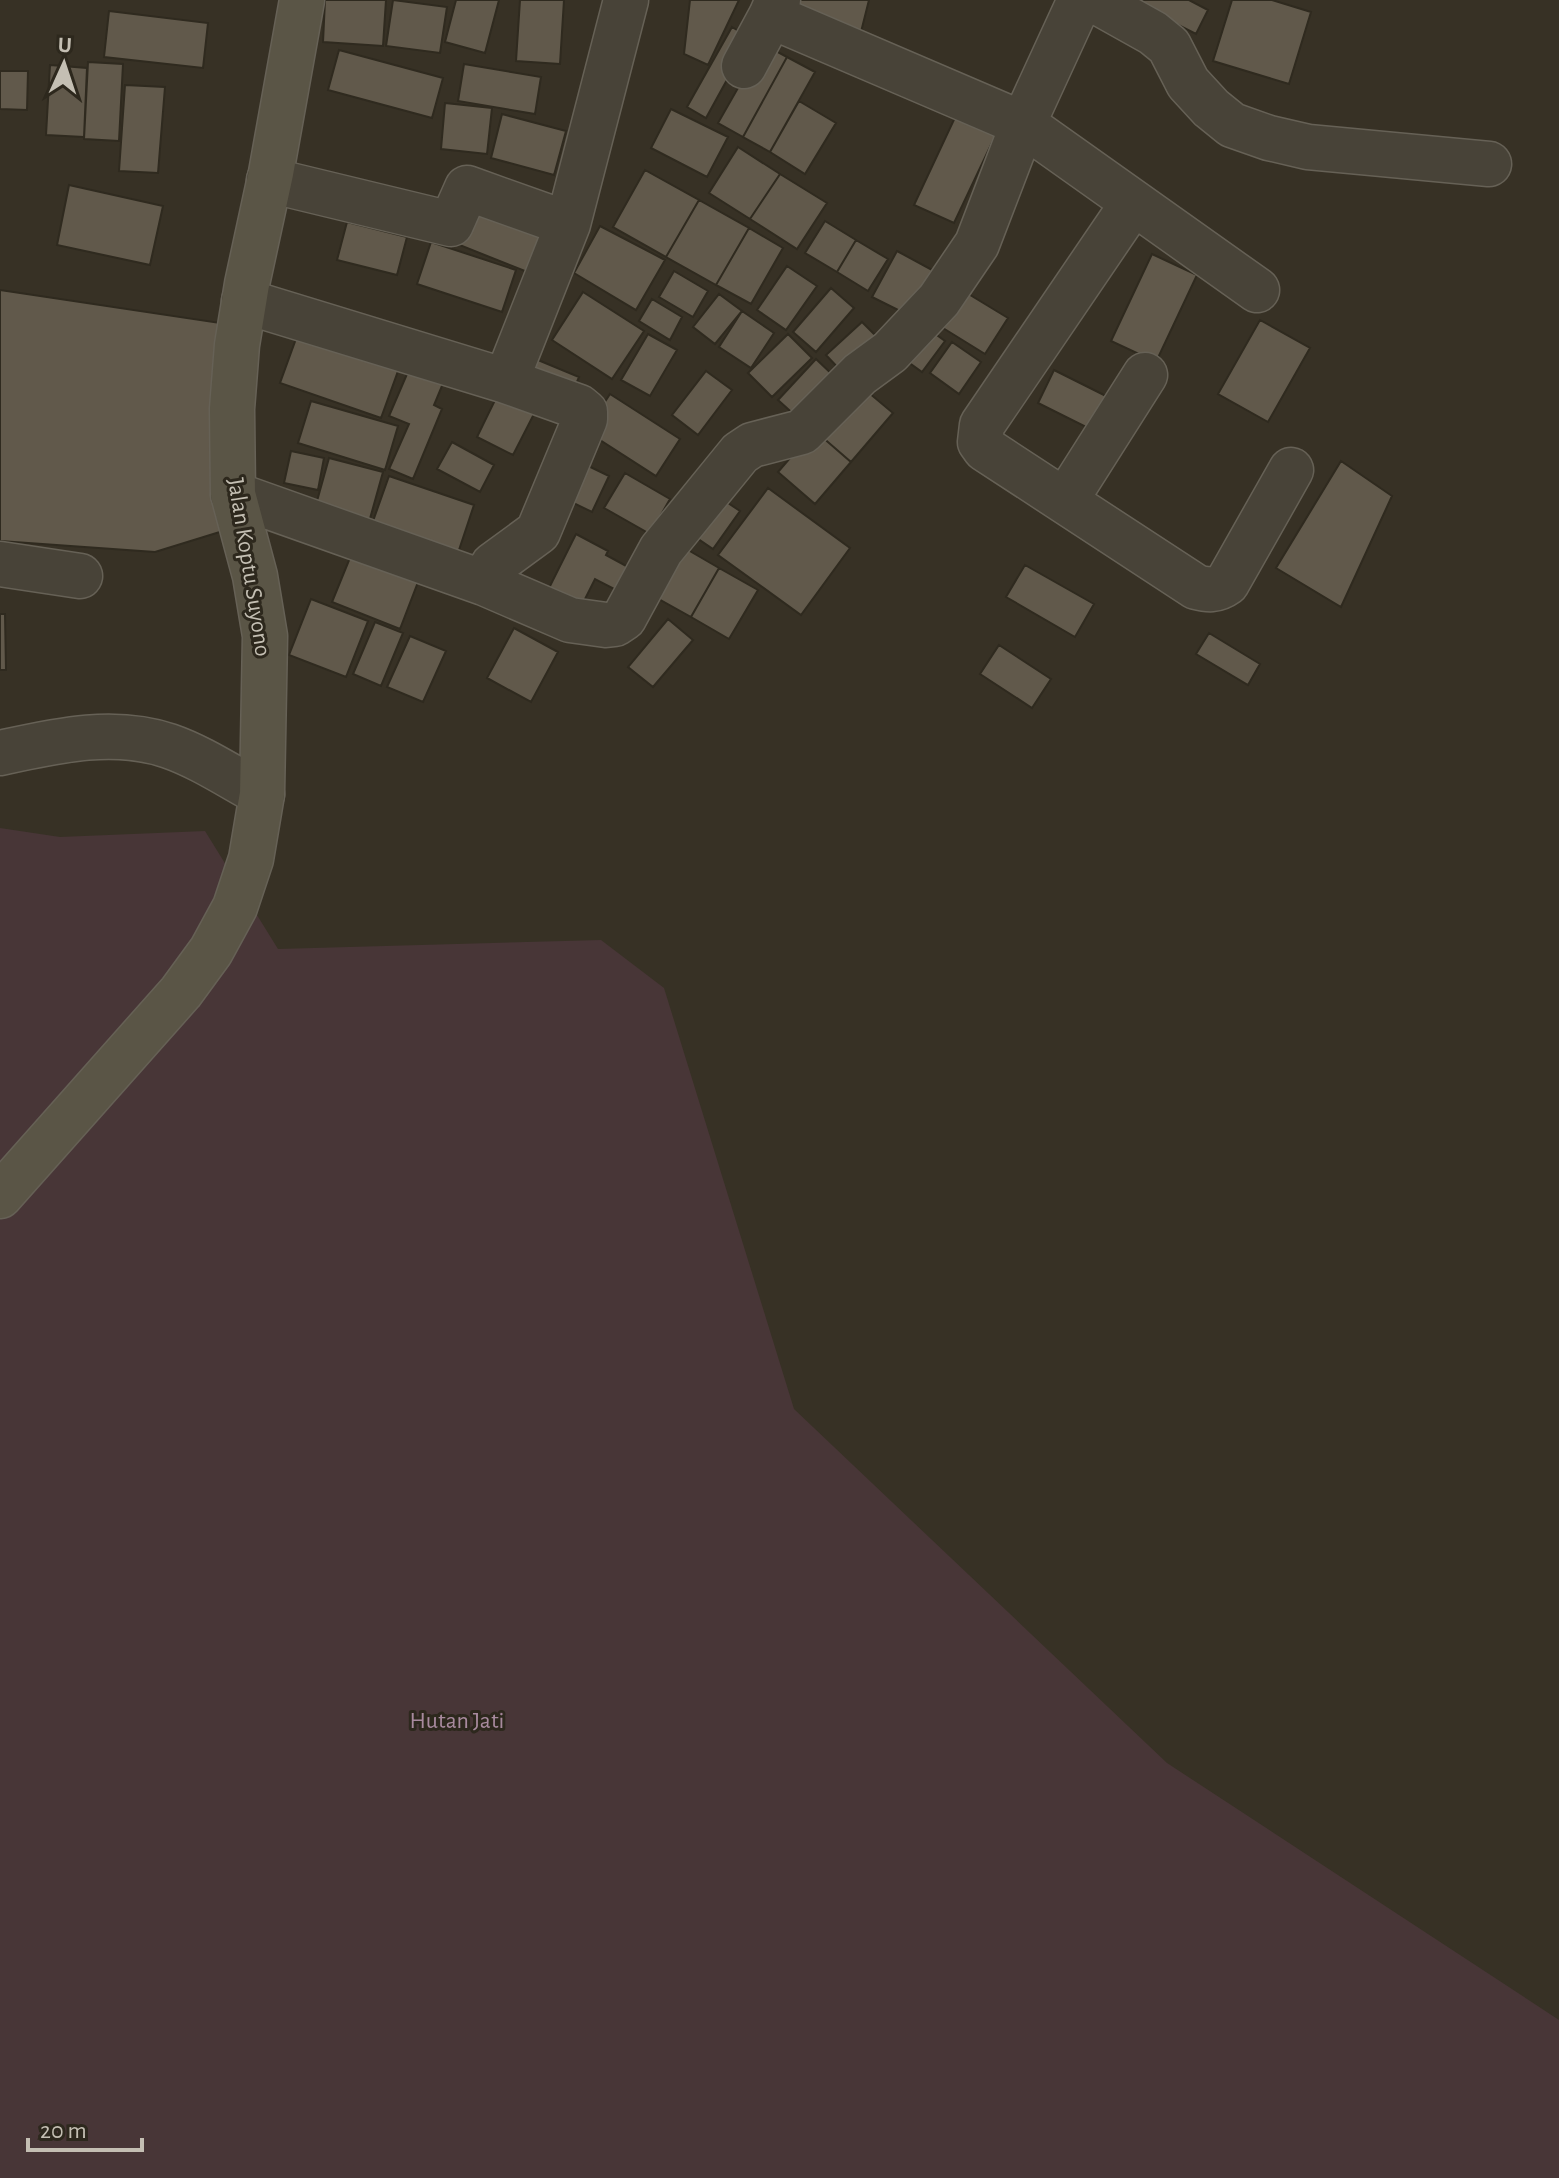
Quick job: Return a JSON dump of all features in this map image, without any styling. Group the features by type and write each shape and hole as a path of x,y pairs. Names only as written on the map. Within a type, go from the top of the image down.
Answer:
{"main road":[{"name":"Jalan Koptu Suyono","path":"0,1196 181,992 211,951 235,907 251,859 262,794 265,636 255,576 233,494 232,409 244,301 302,0"}],"street":[{"path":"506,381 568,224 626,0"},
{"path":"233,494 484,583 570,620 591,625 615,624 624,618 661,550 740,453 752,445 802,432 860,374 890,352 939,300 977,244 1023,124 1080,0"},
{"path":"1094,0 1141,25 1169,46 1188,83 1232,125 1308,147 1489,164"},
{"path":"744,66 774,8 1023,124 1257,290"},
{"path":"269,180 451,224 467,188 568,224"},
{"path":"1133,203 982,425 980,442 985,449 1196,587 1213,590 1227,583 1291,470"},
{"path":"244,301 506,381 579,407 585,412 585,419 538,532 493,565 484,583"},
{"path":"1065,501 1145,375"},
{"path":"0,564 80,576"},
{"path":"0,753 100,736 144,739 172,746 262,794"}],"green space":[{"name":"Hutan Jati","path":"0,828 60,837 205,831 278,949 601,940 664,988 794,1409 1167,1763 1559,2020 1559,2178 0,2178"}],"building":[{"path":"325,0 386,0 383,46 323,42"},
{"path":"393,0 447,7 440,53 386,46"},
{"path":"456,0 499,0 485,53 445,42"},
{"path":"520,0 564,0 560,64 516,61"},
{"path":"690,0 739,0 708,65 684,54"},
{"path":"789,0 869,0 859,40"},
{"path":"1129,0 1189,0 1208,10 1196,34"},
{"path":"1232,0 1272,0 1311,12 1289,84 1213,61"},
{"path":"109,11 208,23 203,68 104,57"},
{"path":"732,27 750,38 706,118 687,107"},
{"path":"763,44 787,57 743,137 718,123"},
{"path":"339,50 443,78 432,118 328,90"},
{"path":"787,57 815,72 770,152 743,137"},
{"path":"88,62 123,64 119,141 84,139"},
{"path":"464,64 541,77 535,114 458,101"},
{"path":"50,65 87,68 84,137 46,135"},
{"path":"0,71 28,71 27,110 0,109"},
{"path":"125,85 165,87 158,173 119,171"},
{"path":"799,101 836,123 805,174 770,152"},
{"path":"445,103 492,108 487,154 441,149"},
{"path":"671,109 728,137 707,177 651,148"},
{"path":"958,111 998,130 954,223 914,205"},
{"path":"502,114 566,131 554,175 491,158"},
{"path":"738,147 780,174 750,219 709,193"},
{"path":"645,170 699,200 666,257 613,227"},
{"path":"780,174 827,203 797,249 750,219"},
{"path":"69,185 163,206 150,265 57,245"},
{"path":"472,194 554,225 535,275 452,242"},
{"path":"699,200 749,228 716,285 666,257"},
{"path":"825,221 856,240 837,272 805,253"},
{"path":"347,222 407,237 397,275 337,260"},
{"path":"600,226 665,260 636,310 574,273"},
{"path":"749,228 783,248 751,304 716,285"},
{"path":"856,240 888,259 868,291 837,272"},
{"path":"431,242 516,270 502,312 417,284"},
{"path":"897,251 934,271 910,316 872,297"},
{"path":"1152,254 1197,275 1156,362 1111,341"},
{"path":"787,266 817,286 786,330 757,310"},
{"path":"674,271 708,291 693,317 659,297"},
{"path":"952,284 1008,318 985,354 930,320"},
{"path":"831,288 854,308 816,352 793,332"},
{"path":"0,290 227,324 223,531 155,552 0,541"},
{"path":"583,292 644,331 612,379 552,340"},
{"path":"719,294 742,311 715,344 693,327"},
{"path":"652,299 682,317 670,340 639,321"},
{"path":"742,311 774,333 751,368 719,347"},
{"path":"1260,320 1310,348 1268,422 1218,394"},
{"path":"862,322 878,338 842,372 826,355"},
{"path":"301,325 402,360 381,418 280,383"},
{"path":"927,328 945,341 922,372 904,359"},
{"path":"648,334 677,350 650,396 621,380"},
{"path":"788,334 812,358 772,397 748,373"},
{"path":"952,342 981,362 959,394 930,373"},
{"path":"816,359 837,379 799,419 778,400"},
{"path":"413,360 447,374 434,405 442,409 413,479 389,469 409,424 389,416"},
{"path":"538,360 579,377 570,399 529,380"},
{"path":"1054,370 1114,400 1098,433 1038,403"},
{"path":"706,371 732,390 698,435 672,415"},
{"path":"856,382 893,413 851,462 814,430"},
{"path":"610,394 680,439 656,476 586,431"},
{"path":"497,396 534,414 513,455 477,437"},
{"path":"311,401 398,426 385,470 298,443"},
{"path":"814,430 851,462 815,504 778,472"},
{"path":"452,442 494,465 480,492 437,469"},
{"path":"291,451 324,458 318,490 284,483"},
{"path":"329,458 383,472 366,533 312,519"},
{"path":"576,460 609,476 592,512 559,496"},
{"path":"1341,461 1392,496 1341,607 1276,568"},
{"path":"625,473 670,499 650,534 604,508"},
{"path":"389,476 474,505 458,553 372,524"},
{"path":"768,488 850,548 801,615 718,555"},
{"path":"713,493 740,511 713,549 688,532"},
{"path":"576,534 608,551 606,555 630,568 618,591 595,579 577,615 544,598"},
{"path":"356,543 423,569 400,629 332,602"},
{"path":"676,543 719,568 691,617 648,593"},
{"path":"1025,565 1094,604 1075,637 1006,597"},
{"path":"719,568 758,590 729,639 691,617"},
{"path":"311,599 368,621 346,677 289,655"},
{"path":"0,614 5,614 6,670 0,670"},
{"path":"668,619 693,640 653,687 628,667"},
{"path":"375,622 403,633 381,686 353,674"},
{"path":"514,628 558,652 531,702 487,678"},
{"path":"1209,633 1260,664 1248,685 1196,654"},
{"path":"410,636 446,651 423,702 387,687"},
{"path":"999,645 1051,679 1032,708 980,674"}]}
